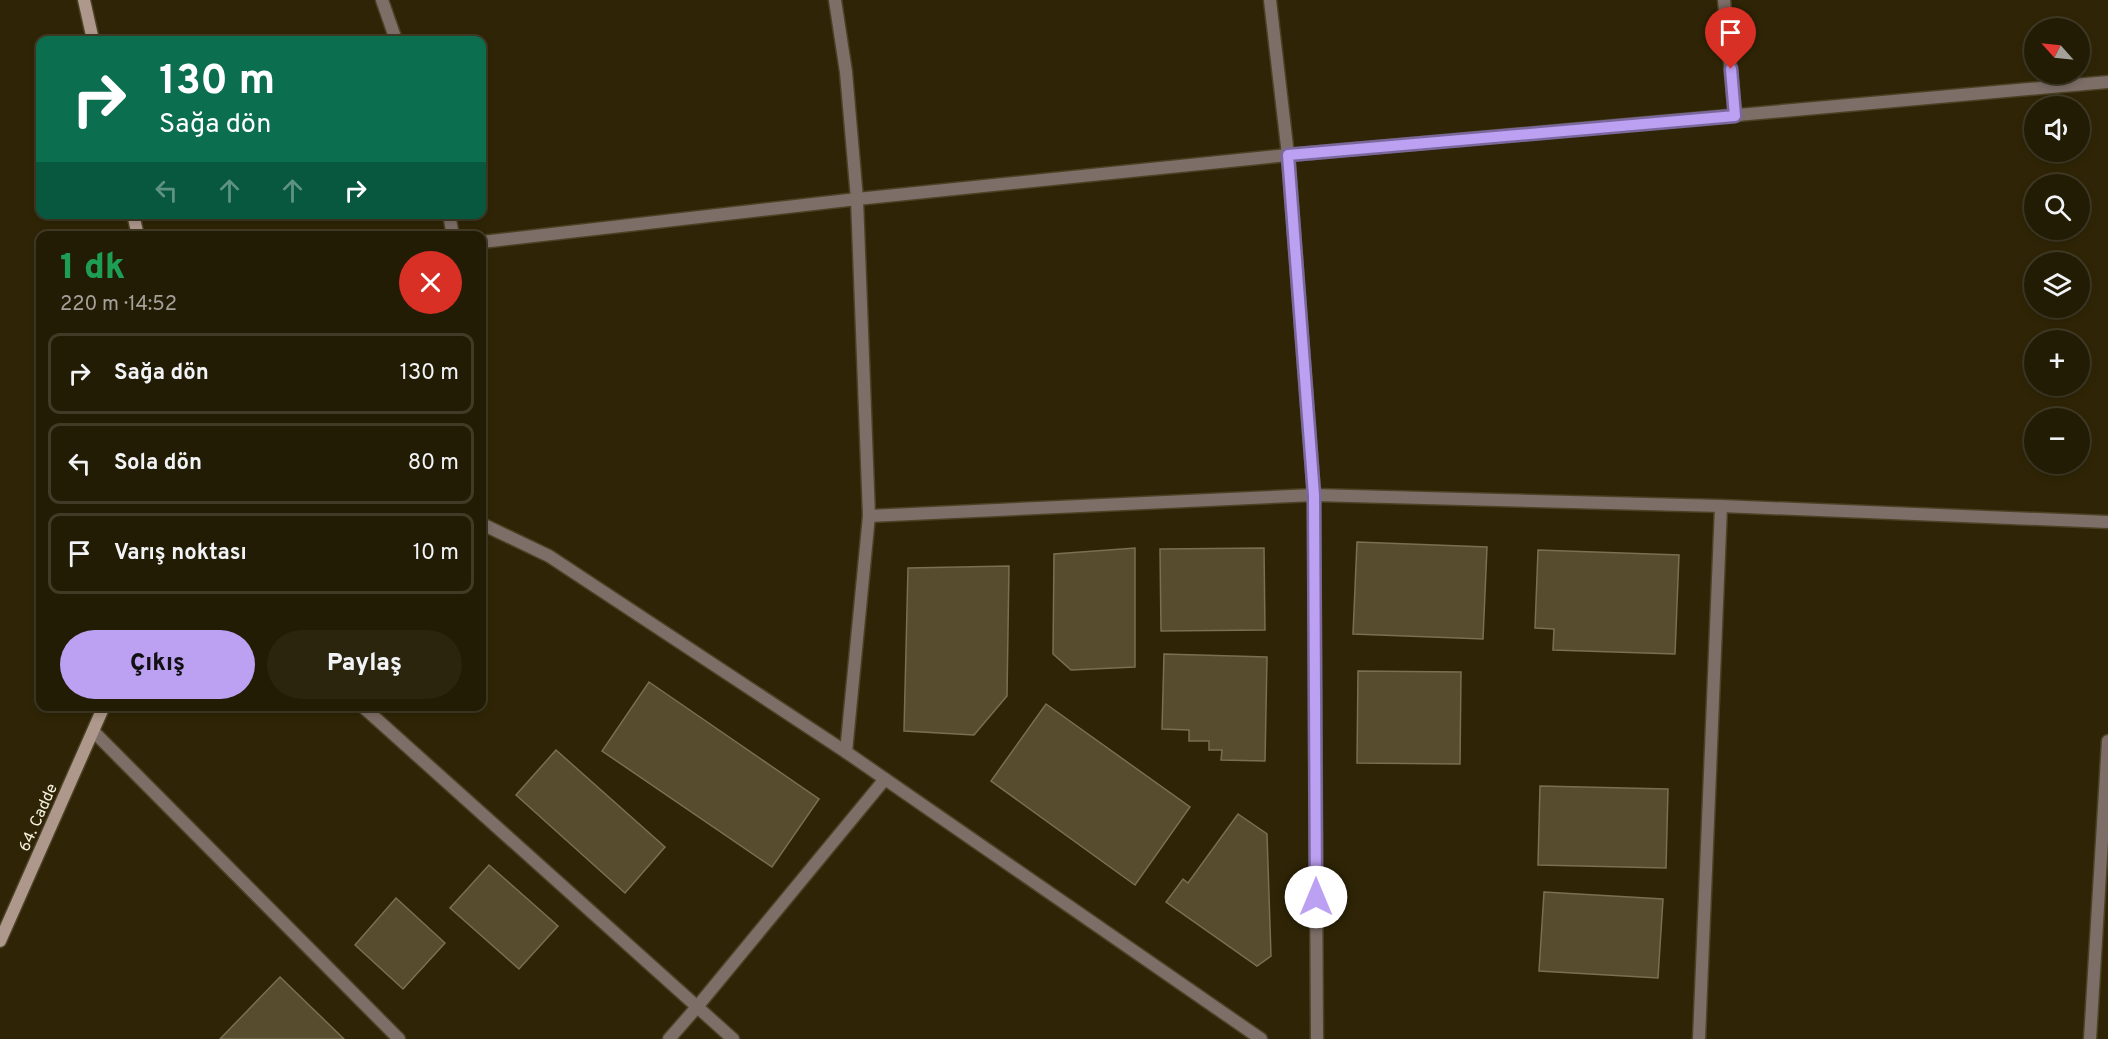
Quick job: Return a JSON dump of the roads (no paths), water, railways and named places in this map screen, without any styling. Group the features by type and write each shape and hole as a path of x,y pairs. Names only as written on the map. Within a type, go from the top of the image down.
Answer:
{"main road":[{"path":"84,0 92,36"},
{"name":"64. Cadde","path":"0,941 102,711"}],"street":[{"path":"382,0 395,36"},
{"path":"835,0 846,72 857,199 870,516 846,752"},
{"path":"1270,0 1288,155 1314,495 1317,1039"},
{"path":"1724,0 1735,116"},
{"path":"486,242 857,199 1288,155 2108,82"},
{"path":"870,516 1314,495 1721,506 2108,522"},
{"path":"1699,1039 1721,506"},
{"path":"486,527 549,556 610,595 846,752 1261,1039"},
{"path":"368,711 733,1039"},
{"path":"94,732 399,1039"},
{"path":"2090,1039 2108,741"},
{"path":"669,1039 698,1007 885,779"}]}
